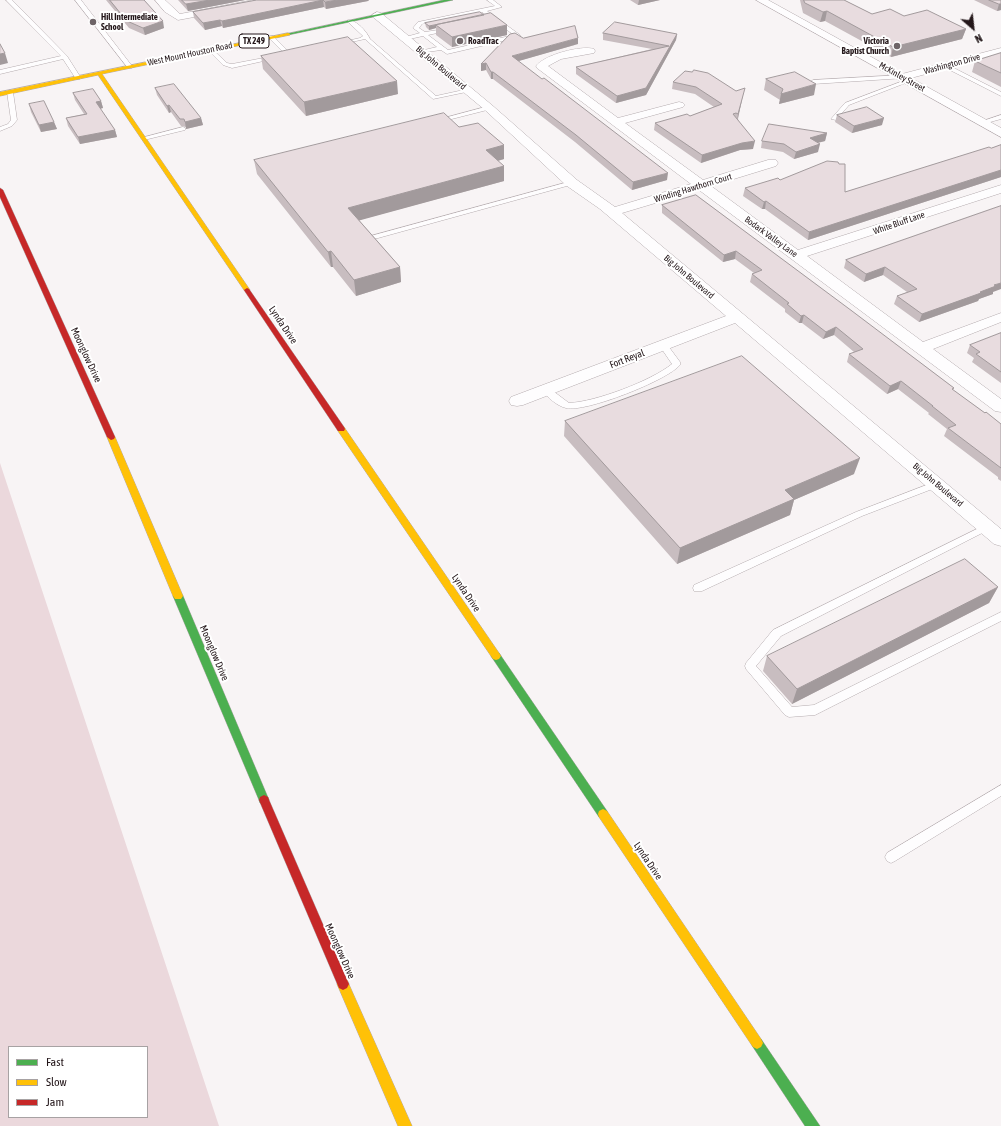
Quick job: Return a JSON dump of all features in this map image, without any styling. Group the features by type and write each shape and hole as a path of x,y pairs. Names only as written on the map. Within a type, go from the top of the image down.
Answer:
{"street":[{"path":"160,0 178,17 269,0"},
{"name":"West Mount Houston Road","path":"0,94 439,1 452,0"},
{"name":"McKinley Street","path":"761,0 1001,133"},
{"name":"Big John Boulevard","path":"377,15 489,108 572,183 613,212 1001,539"},
{"name":"Bodark Valley Lane","path":"590,51 554,59 541,66 1001,407"},
{"name":"Washington Drive","path":"906,79 1001,51"},
{"name":"Lynda Drive","path":"98,73 144,138 533,710 813,1126"},
{"path":"615,122 679,105"},
{"name":"Winding Hawthorn Court","path":"613,212 772,164"},
{"name":"White Bluff Lane","path":"796,256 1001,189"},
{"name":"Moonglow Drive","path":"0,190 96,402 324,941 405,1126"},
{"name":"Fort Reyal","path":"517,401 737,317"},
{"path":"922,348 1001,317"}],"lane":[{"path":"9,0 65,57 78,78"},
{"path":"78,0 130,67"},
{"path":"482,10 491,20 518,36 447,52 416,28 420,23 442,21 466,16 482,10 499,7 490,0"},
{"path":"350,20 365,34 368,40 435,98 468,91"},
{"path":"405,38 453,27"},
{"path":"332,45 362,39 366,36"},
{"path":"271,37 288,55"},
{"path":"422,52 441,48"},
{"path":"211,50 225,64 232,66 296,53"},
{"path":"0,72 65,57"},
{"path":"946,66 1001,94"},
{"path":"813,82 906,79"},
{"path":"834,119 847,104 906,79"},
{"path":"0,129 10,124 14,120 10,92"},
{"path":"428,123 489,108"},
{"path":"983,122 1001,117"},
{"path":"144,138 183,129"},
{"path":"375,236 572,183"},
{"path":"546,390 563,404 575,407 642,384 667,373 676,365 676,362 663,345"},
{"path":"698,588 859,514 937,484"},
{"path":"987,527 777,633 750,666 789,712 815,710 1001,616"},
{"path":"891,856 1001,790"}],"shaded area":[{"path":"0,463 219,1126 0,1126"}],"building":[{"path":"110,0 144,0 163,21 143,28 127,21"},
{"path":"182,0 210,0 186,4"},
{"path":"257,0 323,0 222,21 220,20 203,23 193,12"},
{"path":"323,0 338,0 325,2"},
{"path":"804,0 844,0 872,14 890,9 904,16 927,10 966,29 893,47 827,11 823,12 805,3"},
{"path":"989,0 1001,0 1001,4 999,4"},
{"path":"480,12 484,15 429,26 425,23"},
{"path":"491,13 507,25 452,37 436,25"},
{"path":"615,22 677,34 646,88 617,96 576,67 669,46 603,33"},
{"path":"575,26 578,38 512,56 542,79 544,78 668,173 633,182 576,135 491,72 486,63 481,64 510,34 515,33 523,38"},
{"path":"348,37 397,81 304,102 261,56"},
{"path":"0,44 5,53 0,54"},
{"path":"1001,53 1001,73 975,61"},
{"path":"694,70 708,73 736,91 745,88 738,114 733,114 755,141 742,143 702,155 655,123 687,114 690,116 722,104 696,87 673,82 685,71 692,72"},
{"path":"795,72 816,84 781,94 783,89 766,79"},
{"path":"174,84 201,118 185,122 184,119 180,119 169,105 167,106 155,88"},
{"path":"93,89 101,101 96,102 115,130 78,137 66,118 87,114 73,93"},
{"path":"44,101 54,122 39,125 29,104"},
{"path":"867,107 884,118 854,126 837,115"},
{"path":"444,113 459,127 478,123 504,145 486,150 504,166 348,208 400,267 354,280 331,251 328,252 254,160"},
{"path":"769,124 827,133 810,138 820,144 796,152 784,144 762,141"},
{"path":"1001,145 1001,170 809,232 745,188 778,178 780,180 827,161 845,164 845,192 989,147 991,148"},
{"path":"696,195 954,388 952,389 1001,424 1001,468 948,428 956,425 901,381 890,386 849,354 863,349 836,327 826,332 804,315 801,316 787,304 789,303 752,274 762,270 736,251 724,255 662,205"},
{"path":"1001,206 1001,283 980,292 981,293 922,314 897,296 917,289 885,267 866,274 846,260"},
{"path":"1001,333 1001,372 976,354 980,352 970,345"},
{"path":"742,356 860,458 785,490 794,499 680,548 565,421"},
{"path":"965,559 998,587 797,689 767,656"}],"traffic: fast":[{"path":"288,34 451,0"},
{"path":"178,596 264,800"},
{"path":"496,656 603,814"},
{"path":"757,1043 813,1126"}],"traffic: slow":[{"path":"0,94 288,34"},
{"path":"99,73 247,290"},
{"path":"341,429 496,656"},
{"path":"111,437 178,596"},
{"path":"603,814 757,1043"},
{"path":"343,984 405,1126"}],"traffic: jam":[{"path":"0,190 111,437"},
{"path":"247,290 341,429"},
{"path":"264,800 343,984"}],"place":[{"name":"Hill Intermediate School","path":"93,22"},
{"name":"RoadTrac","path":"460,41"},
{"name":"Victoria Baptist Church","path":"897,46"}]}
